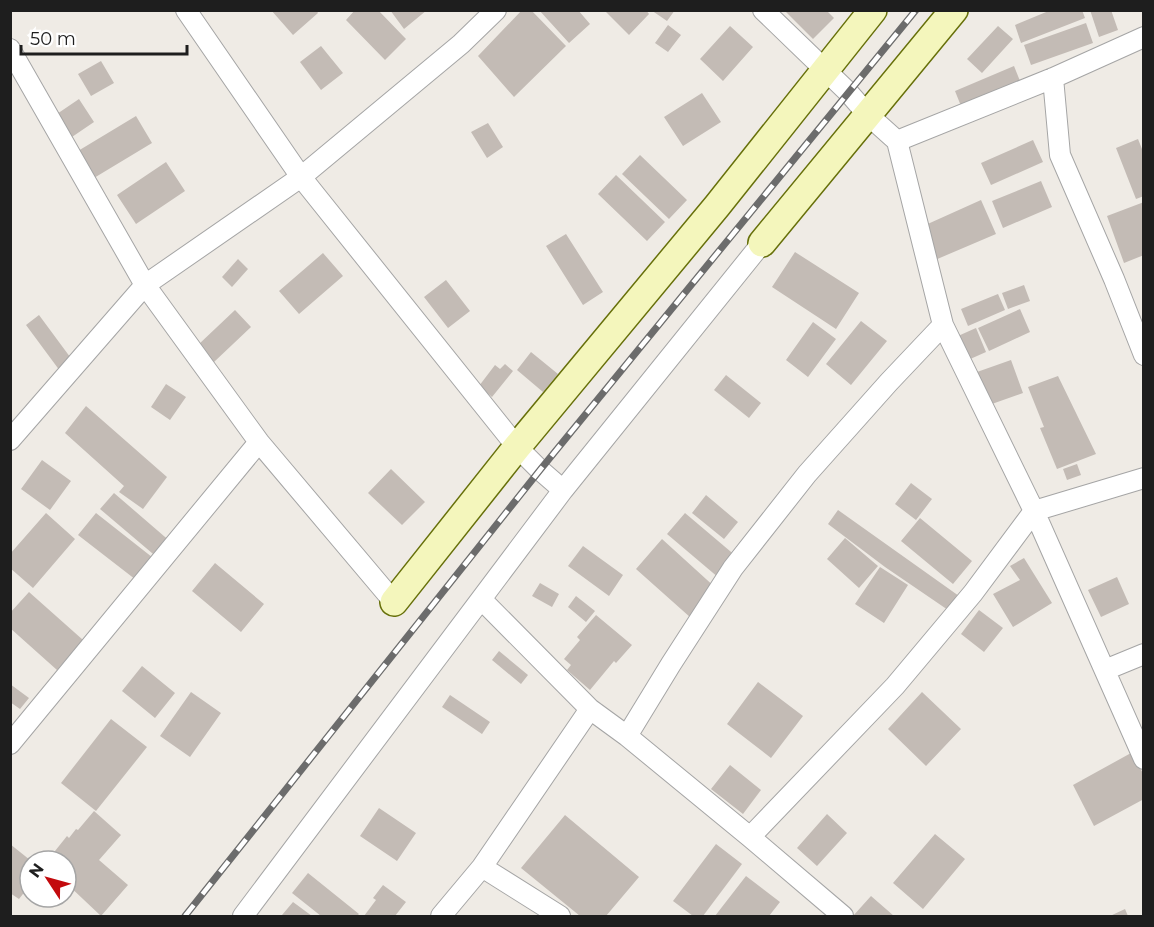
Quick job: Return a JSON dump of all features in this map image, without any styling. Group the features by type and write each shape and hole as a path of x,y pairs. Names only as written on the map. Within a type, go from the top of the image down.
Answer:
{"main road":[{"path":"394,602 517,447 717,206 873,10"},
{"path":"762,243 954,10"}],"street":[{"path":"186,10 301,177 517,447 563,490"},
{"path":"10,440 145,285 301,177 461,44 496,10"},
{"path":"763,10 897,141 944,325 1034,511 1106,670 1143,759"},
{"path":"897,141 1053,78 1143,37"},
{"path":"10,49 145,285 259,442 394,602"},
{"path":"1053,78 1060,156 1114,279 1143,355"},
{"path":"243,916 563,490 762,243"},
{"path":"627,736 733,568 807,474 888,382 944,325"},
{"path":"10,744 259,442"},
{"path":"750,837 895,686 973,592 1034,511 1143,478"},
{"path":"482,600 590,709 627,736 843,916"},
{"path":"1106,670 1143,654"},
{"path":"441,916 482,867 590,709"},
{"path":"482,867 560,916"}],"building":[{"path":"271,10 316,10 318,13 293,35"},
{"path":"355,10 378,10 406,39 385,60 346,20"},
{"path":"390,10 427,10 404,29"},
{"path":"522,10 531,10 566,46 514,97 478,56"},
{"path":"539,10 578,10 590,24 569,43"},
{"path":"604,10 646,10 649,14 629,35"},
{"path":"651,10 675,10 667,21"},
{"path":"784,10 826,10 834,18 813,39"},
{"path":"1051,10 1082,10 1085,18 1021,43 1015,25"},
{"path":"1090,10 1111,10 1118,30 1099,37"},
{"path":"1086,23 1093,43 1031,65 1024,45"},
{"path":"668,25 681,35 668,52 655,43"},
{"path":"730,26 753,47 723,81 700,59"},
{"path":"998,26 1013,39 982,73 967,59"},
{"path":"321,46 343,73 321,90 300,62"},
{"path":"101,61 114,83 91,96 78,74"},
{"path":"1014,66 1020,81 961,106 955,91"},
{"path":"702,93 721,122 683,146 664,117"},
{"path":"79,99 94,122 69,139 54,116"},
{"path":"136,116 152,143 89,181 73,154"},
{"path":"488,123 503,147 487,158 471,132"},
{"path":"1138,139 1144,154 1144,196 1136,199 1116,148"},
{"path":"1033,140 1043,162 991,185 981,163"},
{"path":"640,155 687,200 669,219 622,174"},
{"path":"166,162 185,191 136,224 117,195"},
{"path":"616,175 665,222 647,241 598,194"},
{"path":"1041,181 1052,207 1003,228 992,201"},
{"path":"981,200 996,234 935,260 921,227"},
{"path":"1144,202 1144,255 1124,263 1107,216"},
{"path":"566,234 603,292 583,305 546,246"},
{"path":"795,252 859,293 836,329 772,287"},
{"path":"323,253 343,276 299,314 279,291"},
{"path":"238,259 248,269 232,287 222,277"},
{"path":"446,280 470,311 448,328 424,297"},
{"path":"1024,285 1030,301 1008,309 1002,293"},
{"path":"998,294 1005,310 968,326 961,309"},
{"path":"1020,309 1030,332 989,351 978,328"},
{"path":"235,310 251,327 214,362 198,345"},
{"path":"39,315 73,361 60,371 26,325"},
{"path":"861,321 887,341 851,385 826,364"},
{"path":"813,322 836,339 808,377 786,360"},
{"path":"976,328 986,352 968,360 958,336"},
{"path":"531,352 558,374 543,392 517,370"},
{"path":"1011,360 1023,393 989,405 977,372"},
{"path":"505,364 513,371 492,397 479,386 495,365 500,369"},
{"path":"726,375 761,403 749,418 714,390"},
{"path":"1058,376 1096,454 1057,469 1040,428 1044,427 1028,387"},
{"path":"166,384 186,397 170,420 151,407"},
{"path":"86,406 167,477 143,509 119,492 124,486 65,433"},
{"path":"42,460 71,481 50,510 21,489"},
{"path":"1077,464 1081,475 1067,480 1063,469"},
{"path":"391,469 425,502 402,525 368,493"},
{"path":"911,483 932,499 916,520 895,504"},
{"path":"114,493 172,543 159,559 100,509"},
{"path":"706,495 738,522 724,539 692,513"},
{"path":"838,510 959,596 948,610 828,524"},
{"path":"46,513 75,539 33,588 10,568 10,554"},
{"path":"96,513 157,561 140,583 78,535"},
{"path":"685,513 737,557 719,578 667,534"},
{"path":"920,518 972,561 953,584 901,541"},
{"path":"845,538 878,566 859,588 827,559"},
{"path":"662,539 717,589 691,618 636,569"},
{"path":"583,546 623,575 609,596 568,566"},
{"path":"1024,558 1052,603 1013,627 993,594 1020,580 1010,566"},
{"path":"215,563 264,604 241,632 192,591"},
{"path":"880,567 908,585 884,623 855,604"},
{"path":"1117,577 1129,604 1101,617 1088,590"},
{"path":"540,583 559,594 552,607 532,596"},
{"path":"29,592 83,640 57,670 10,628 10,613"},
{"path":"576,596 595,611 586,622 568,607"},
{"path":"979,610 1003,628 984,652 961,634"},
{"path":"596,615 632,645 616,663 614,661 590,690 567,670 571,665 564,659 580,640 577,637"},
{"path":"499,651 528,675 521,684 492,660"},
{"path":"142,666 175,693 155,718 122,691"},
{"path":"758,682 803,716 771,758 727,724"},
{"path":"10,684 29,698 20,709 10,702"},
{"path":"191,692 221,713 190,757 160,736"},
{"path":"922,692 961,729 926,766 888,729"},
{"path":"450,695 490,722 482,734 442,707"},
{"path":"111,719 147,747 96,811 61,783"},
{"path":"1131,753 1144,775 1144,799 1094,826 1073,785"},
{"path":"730,765 761,790 743,814 711,789"},
{"path":"379,808 416,833 397,861 360,836"},
{"path":"94,811 121,835 99,860 128,885 101,916 78,894 78,849 57,849 67,836 69,838 76,829 78,830"},
{"path":"827,814 847,833 817,866 797,848"},
{"path":"565,815 639,877 606,916 580,916 521,868"},
{"path":"935,834 965,859 923,909 893,883"},
{"path":"10,844 18,850 18,898 10,893"},
{"path":"716,844 742,864 703,916 693,916 673,901"},
{"path":"308,873 359,914 357,916 321,916 292,893"},
{"path":"746,876 780,902 769,916 715,916"},
{"path":"383,885 406,902 395,916 364,916 376,900 373,898"},
{"path":"871,896 894,916 853,916"},
{"path":"293,902 312,916 282,915"},
{"path":"1125,909 1128,916 1110,916"}],"railway":[{"path":"185,916 540,470 916,10"}]}
